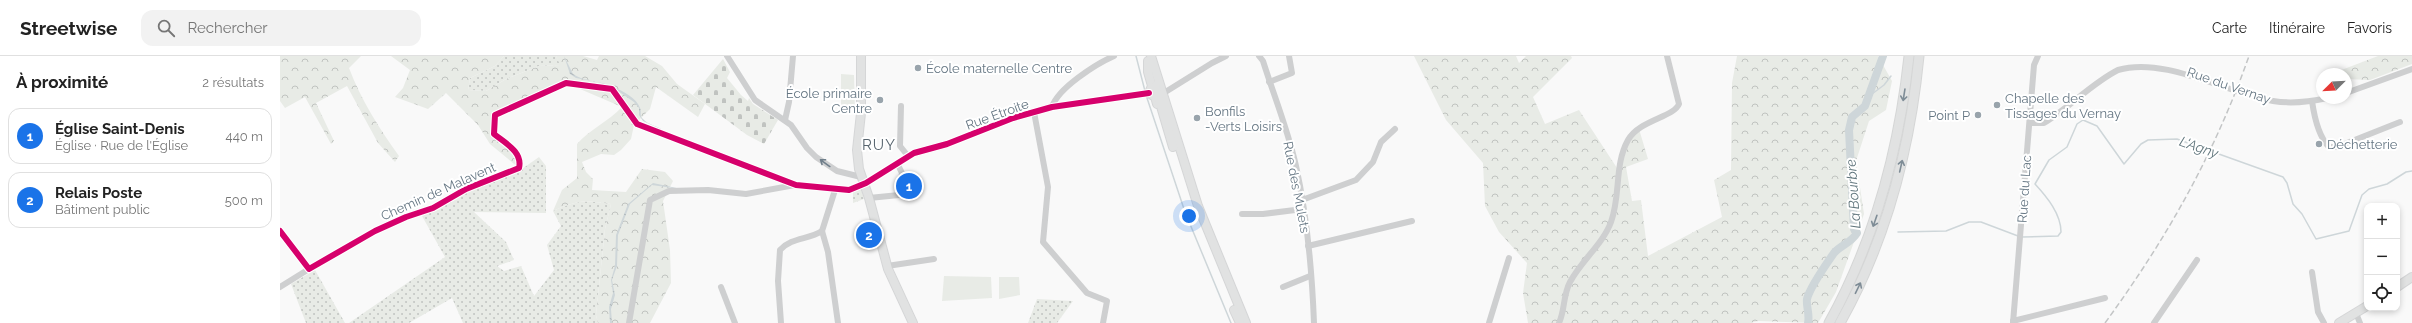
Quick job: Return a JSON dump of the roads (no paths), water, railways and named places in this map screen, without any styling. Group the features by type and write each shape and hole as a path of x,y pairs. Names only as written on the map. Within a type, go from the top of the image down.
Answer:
{"highway":[{"path":"1829,323 1859,262 1881,200 1900,121 1909,56"},
{"path":"1840,323 1869,264 1895,188 1910,122 1919,56"}],"main road":[{"path":"861,56 861,113 857,150 862,180 891,266 895,288 913,323"},
{"path":"1148,58 1160,84 1200,213 1246,323"},
{"path":"1148,58 1148,72 1152,86 1145,93 1155,97 1164,117"},
{"path":"1148,58 1164,117 1192,207 1240,323"},
{"path":"2400,285 2412,277"},
{"path":"2340,323 2364,308"}],"street":[{"path":"727,56 755,100 792,125 807,148 828,165 862,180"},
{"path":"784,120 789,102 793,56"},
{"path":"1052,107 1056,99 1076,80 1098,64 1114,56"},
{"path":"1167,91 1226,56"},
{"name":"Rue des Mulets","path":"1259,56 1296,165 1308,246 1314,323"},
{"path":"1269,82 1292,73 1289,56"},
{"path":"1559,323 1564,298 1578,268 1611,223 1620,178 1618,170 1621,154 1628,139 1640,126 1673,110 1679,104 1666,56"},
{"name":"Rue du Lac","path":"2013,322 2034,65 2038,56"},
{"name":"Rue du Vernay","path":"2030,123 2040,124 2046,122 2118,70 2148,64 2175,67 2264,99 2292,102 2316,100"},
{"path":"2352,91 2412,69"},
{"name":"Chemin de Malavent","path":"309,269 375,231 406,217 433,208 466,189 519,168 521,161 518,154 494,134 495,115 566,82 612,89 637,124 796,185"},
{"path":"1160,84 1167,91 1168,108"},
{"name":"Rue Étroite","path":"796,185 836,190 849,190 862,180 908,156 1034,112 1052,107 1145,93"},
{"path":"2312,101 2317,124 2324,143 2329,147 2337,147 2400,122"},
{"path":"901,106 900,146 908,156"},
{"path":"1034,112 1048,187 1042,242 1083,288 1094,296 1107,301 1103,323"},
{"path":"1302,200 1356,180 1373,162 1381,142 1395,129"},
{"path":"869,198 899,195 902,173 897,163"},
{"path":"629,323 650,200 669,191 708,190 746,194 796,185"},
{"path":"836,190 822,232 828,252 838,323"},
{"path":"1242,214 1263,214 1303,209"},
{"path":"1308,246 1412,221"},
{"path":"280,231 309,269 280,287"},
{"path":"782,323 778,281 780,250 788,242 814,236 822,232"},
{"path":"1489,323 1509,258"},
{"path":"891,266 934,259"},
{"path":"2154,323 2197,260"},
{"path":"2312,272 2318,312 2324,323"},
{"path":"1283,287 1310,276"},
{"path":"721,287 735,323"},
{"path":"2013,322 2106,298"},
{"path":"2356,313 2360,323"}],"water":[{"path":"564,56 573,74 596,82 576,78 570,74"},
{"path":"598,82 614,87 629,95 636,101 641,109 642,118 648,123 664,131 643,121 639,115 639,108 634,102 615,89"},
{"path":"653,183 686,190 652,185 630,204 618,235 617,266 612,280 615,295 611,309 612,323 610,323 609,307 613,293 611,280 615,266 616,235 628,204"}],"waterway":[{"path":"1136,56 1145,91"},
{"name":"La Bourbre","path":"1808,323 1809,317 1807,299 1819,275 1834,253 1852,239 1857,233 1854,229 1849,130 1852,117 1865,106 1883,56"},
{"path":"1868,97 1884,85 1891,76"},
{"path":"1146,95 1185,212 1231,323"},
{"name":"L'Agny","path":"2022,237 2058,236 2061,232 2059,219 2056,212 2035,184 2049,160 2067,147 2077,124 2083,120 2097,126 2124,164 2141,144 2148,140 2177,139 2283,177 2287,183 2293,204 2302,214 2316,239 2349,231 2362,195 2369,189 2387,184 2406,172 2412,171"},
{"name":"L'Agny","path":"1898,232 1946,231 1969,222 1981,222 2018,236"},
{"name":"L'Agny","path":"1854,229 1861,225"}],"railway":[{"path":"2105,323 2149,259 2187,195 2220,128 2249,56"}],"place":[{"name":"École maternelle Centre","path":"918,68"},
{"name":"École primaire Centre","path":"880,100"},
{"name":"Chapelle des Tissages du Vernay","path":"1997,105"},
{"name":"Point P","path":"1978,115"},
{"name":"Bonfils -Verts Loisirs","path":"1197,118"},
{"name":"Déchetterie","path":"2319,144"},
{"name":"Église Saint-Denis","path":"909,186"},
{"name":"Relais Poste","path":"869,235"}],"district":[{"name":"RUY","path":"879,145"}]}
